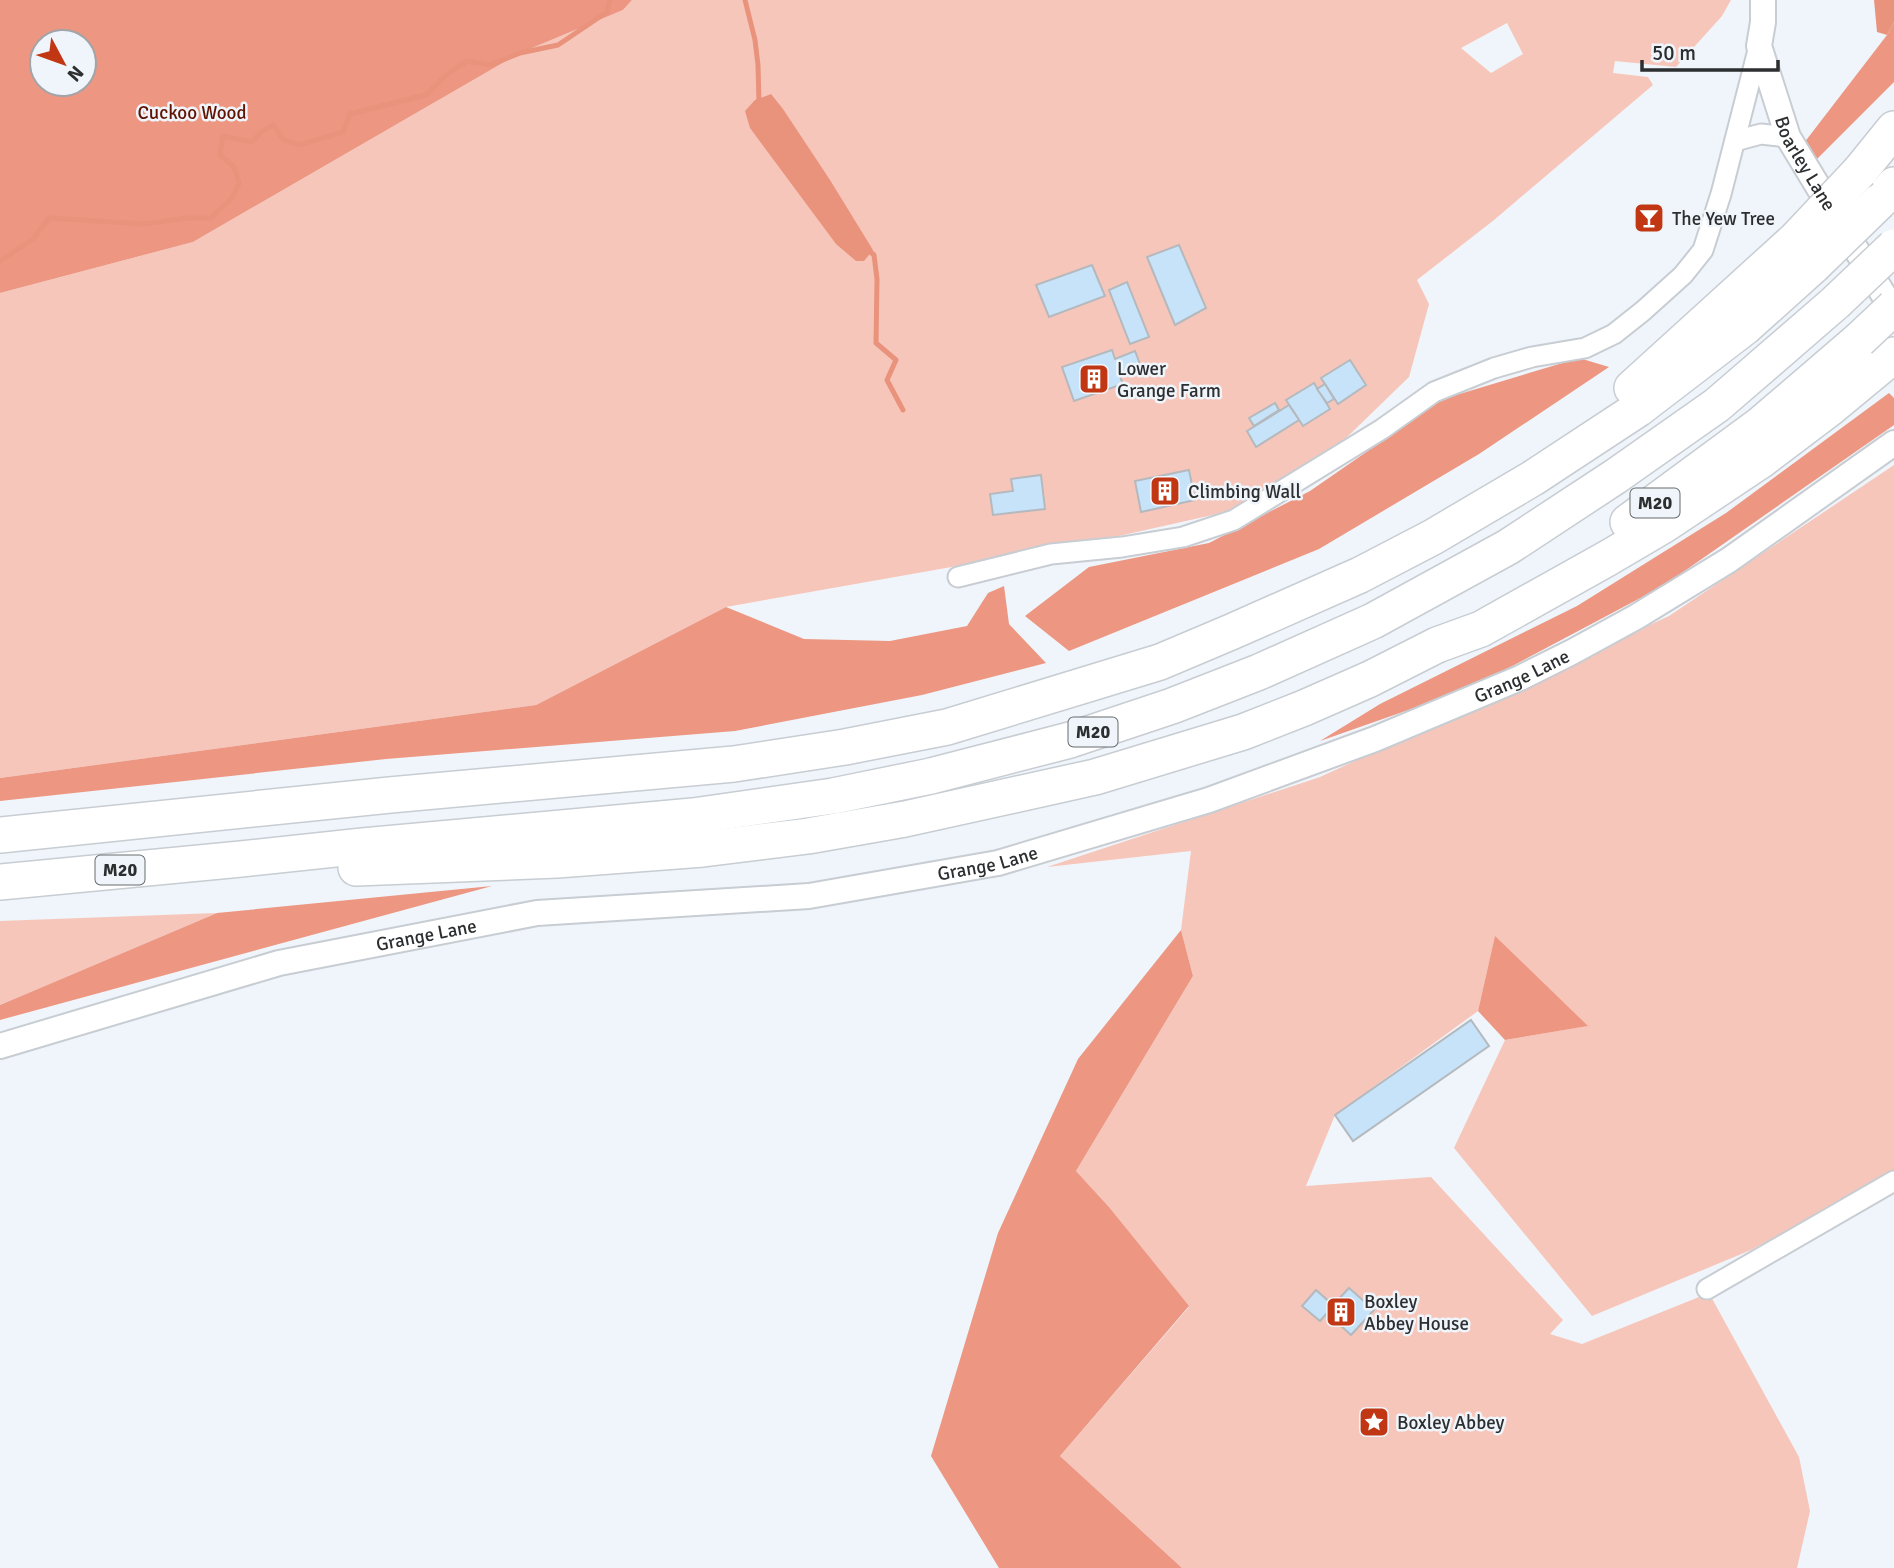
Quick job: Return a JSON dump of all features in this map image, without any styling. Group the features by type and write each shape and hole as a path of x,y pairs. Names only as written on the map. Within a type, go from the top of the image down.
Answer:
{"highway":[{"name":"M20","path":"0,835 390,795 734,764 845,747 947,727 1160,662 1360,575 1433,537 1533,478 1639,409 1745,327 1804,253 1860,171 1894,129"},
{"name":"M20","path":"1804,253 1886,193"},
{"name":"M20","path":"0,882 693,816 833,796 931,776 1070,740 1172,706 1259,672 1373,621 1508,547 1717,405 1835,303 1894,247"},
{"name":"M20","path":"1437,645 1476,614 1563,564 1636,516 1761,424 1894,310"},
{"name":"M20","path":"241,859 352,868 557,860 716,847 808,836 905,819 1095,777 1243,732 1315,704 1437,645 1481,629 1664,525 1759,461 1886,363"}],"street":[{"name":"Boarley Lane","path":"1763,0 1759,46 1788,137 1894,310"},
{"path":"958,577 1051,554 1122,547 1183,537 1234,520 1382,429 1434,392 1494,368 1519,360 1585,348 1614,334 1673,284 1703,250 1721,194 1759,46"},
{"path":"1735,141 1761,134 1788,137"},
{"name":"Grange Lane","path":"0,1046 279,963 537,913 809,896 998,863 1209,800 1375,739 1520,678 1572,652 1636,617 1729,560 1894,443"},
{"path":"1707,1289 1894,1181"}],"shaded area":[{"path":"632,0 1731,0 1722,16 1676,67 1615,61 1613,73 1648,77 1653,85 1494,220 1417,280 1429,304 1409,377 1343,441 1235,510 1092,542 726,607 536,705 0,778 0,293 193,242 520,53 623,10","holes":["1507,23 1523,54 1491,73 1461,48"]},
{"path":"1874,0 1894,0 1894,22 1887,35 1877,32"},
{"path":"771,94 830,180 873,250 864,261 856,261 836,244 750,128 745,111 755,100"},
{"path":"1894,465 1894,1172 1751,1250 1592,1316 1454,1148 1505,1040 1587,1026 1495,937 1478,1011 1335,1115 1306,1186 1431,1177 1563,1320 1550,1334 1582,1344 1709,1293 1799,1457 1810,1511 1797,1568 1182,1568 1060,1456 1189,1307 1109,1207 1076,1171 1193,976 1181,930 1191,851 1047,867 1320,777 1669,616"},
{"path":"217,913 0,1005 0,921"}],"green space":[{"name":"Cuckoo Wood","path":"0,0 632,0 623,10 520,53 193,242 0,293"},
{"path":"1894,22 1894,82 1817,159 1804,143 1887,35"},
{"path":"1579,358 1609,367 1479,454 1319,549 1069,651 1025,616 1089,567 1209,543 1310,491 1443,399"},
{"path":"1889,393 1894,398 1894,425 1663,586 1471,688 1320,741 1380,704 1577,606 1726,513"},
{"path":"1004,586 1009,624 1046,663 922,695 735,731 386,759 0,801 0,778 536,705 726,607 804,639 890,641 967,626 988,593"},
{"path":"492,886 0,1020 0,1005 217,913"},
{"path":"1181,930 1193,976 1076,1171 1109,1207 1189,1306 1060,1456 1182,1568 999,1568 931,1456 998,1233 1078,1059"},
{"path":"1495,936 1588,1026 1505,1040 1478,1011"}],"building":[{"path":"1179,245 1206,308 1175,325 1147,257"},
{"path":"1092,265 1105,296 1049,317 1036,285"},
{"path":"1127,282 1149,337 1130,344 1109,290"},
{"name":"Lower Grange Farm","path":"1112,350 1115,359 1135,351 1141,367 1119,374 1123,384 1074,401 1062,367"},
{"path":"1350,360 1366,385 1338,404 1321,378"},
{"path":"1314,383 1330,409 1303,426 1286,400"},
{"path":"1325,384 1334,399 1327,403 1317,389"},
{"path":"1275,403 1279,410 1254,426 1249,418"},
{"path":"1289,405 1299,420 1256,447 1247,431"},
{"name":"Climbing Wall","path":"1189,470 1195,500 1141,512 1135,481"},
{"path":"1041,475 1045,509 993,515 990,494 1013,491 1011,479"},
{"path":"1471,1020 1489,1046 1353,1141 1335,1115"},
{"name":"Boxley Abbey House","path":"1349,1288 1374,1310 1351,1335 1327,1313 1320,1321 1302,1306 1316,1290 1333,1305"}],"waterway":[{"path":"0,261 33,239 49,218 144,224 187,218 211,218 232,198 239,183 234,167 220,155 223,136 252,142 273,125 284,140 299,145 343,132 350,114 426,95 446,75 467,61 490,65 520,53 558,45 607,12 610,0"},
{"path":"745,0 755,40 759,104"},
{"path":"868,250 874,255 877,279 876,343 896,360 887,380 903,410"}],"place":[{"name":"The Yew Tree","path":"1649,218"},
{"name":"Lower Grange Farm","path":"1094,379"},
{"name":"Climbing Wall","path":"1165,491"},
{"name":"Boxley Abbey House","path":"1341,1312"},
{"name":"Boxley Abbey","path":"1374,1422"}]}
